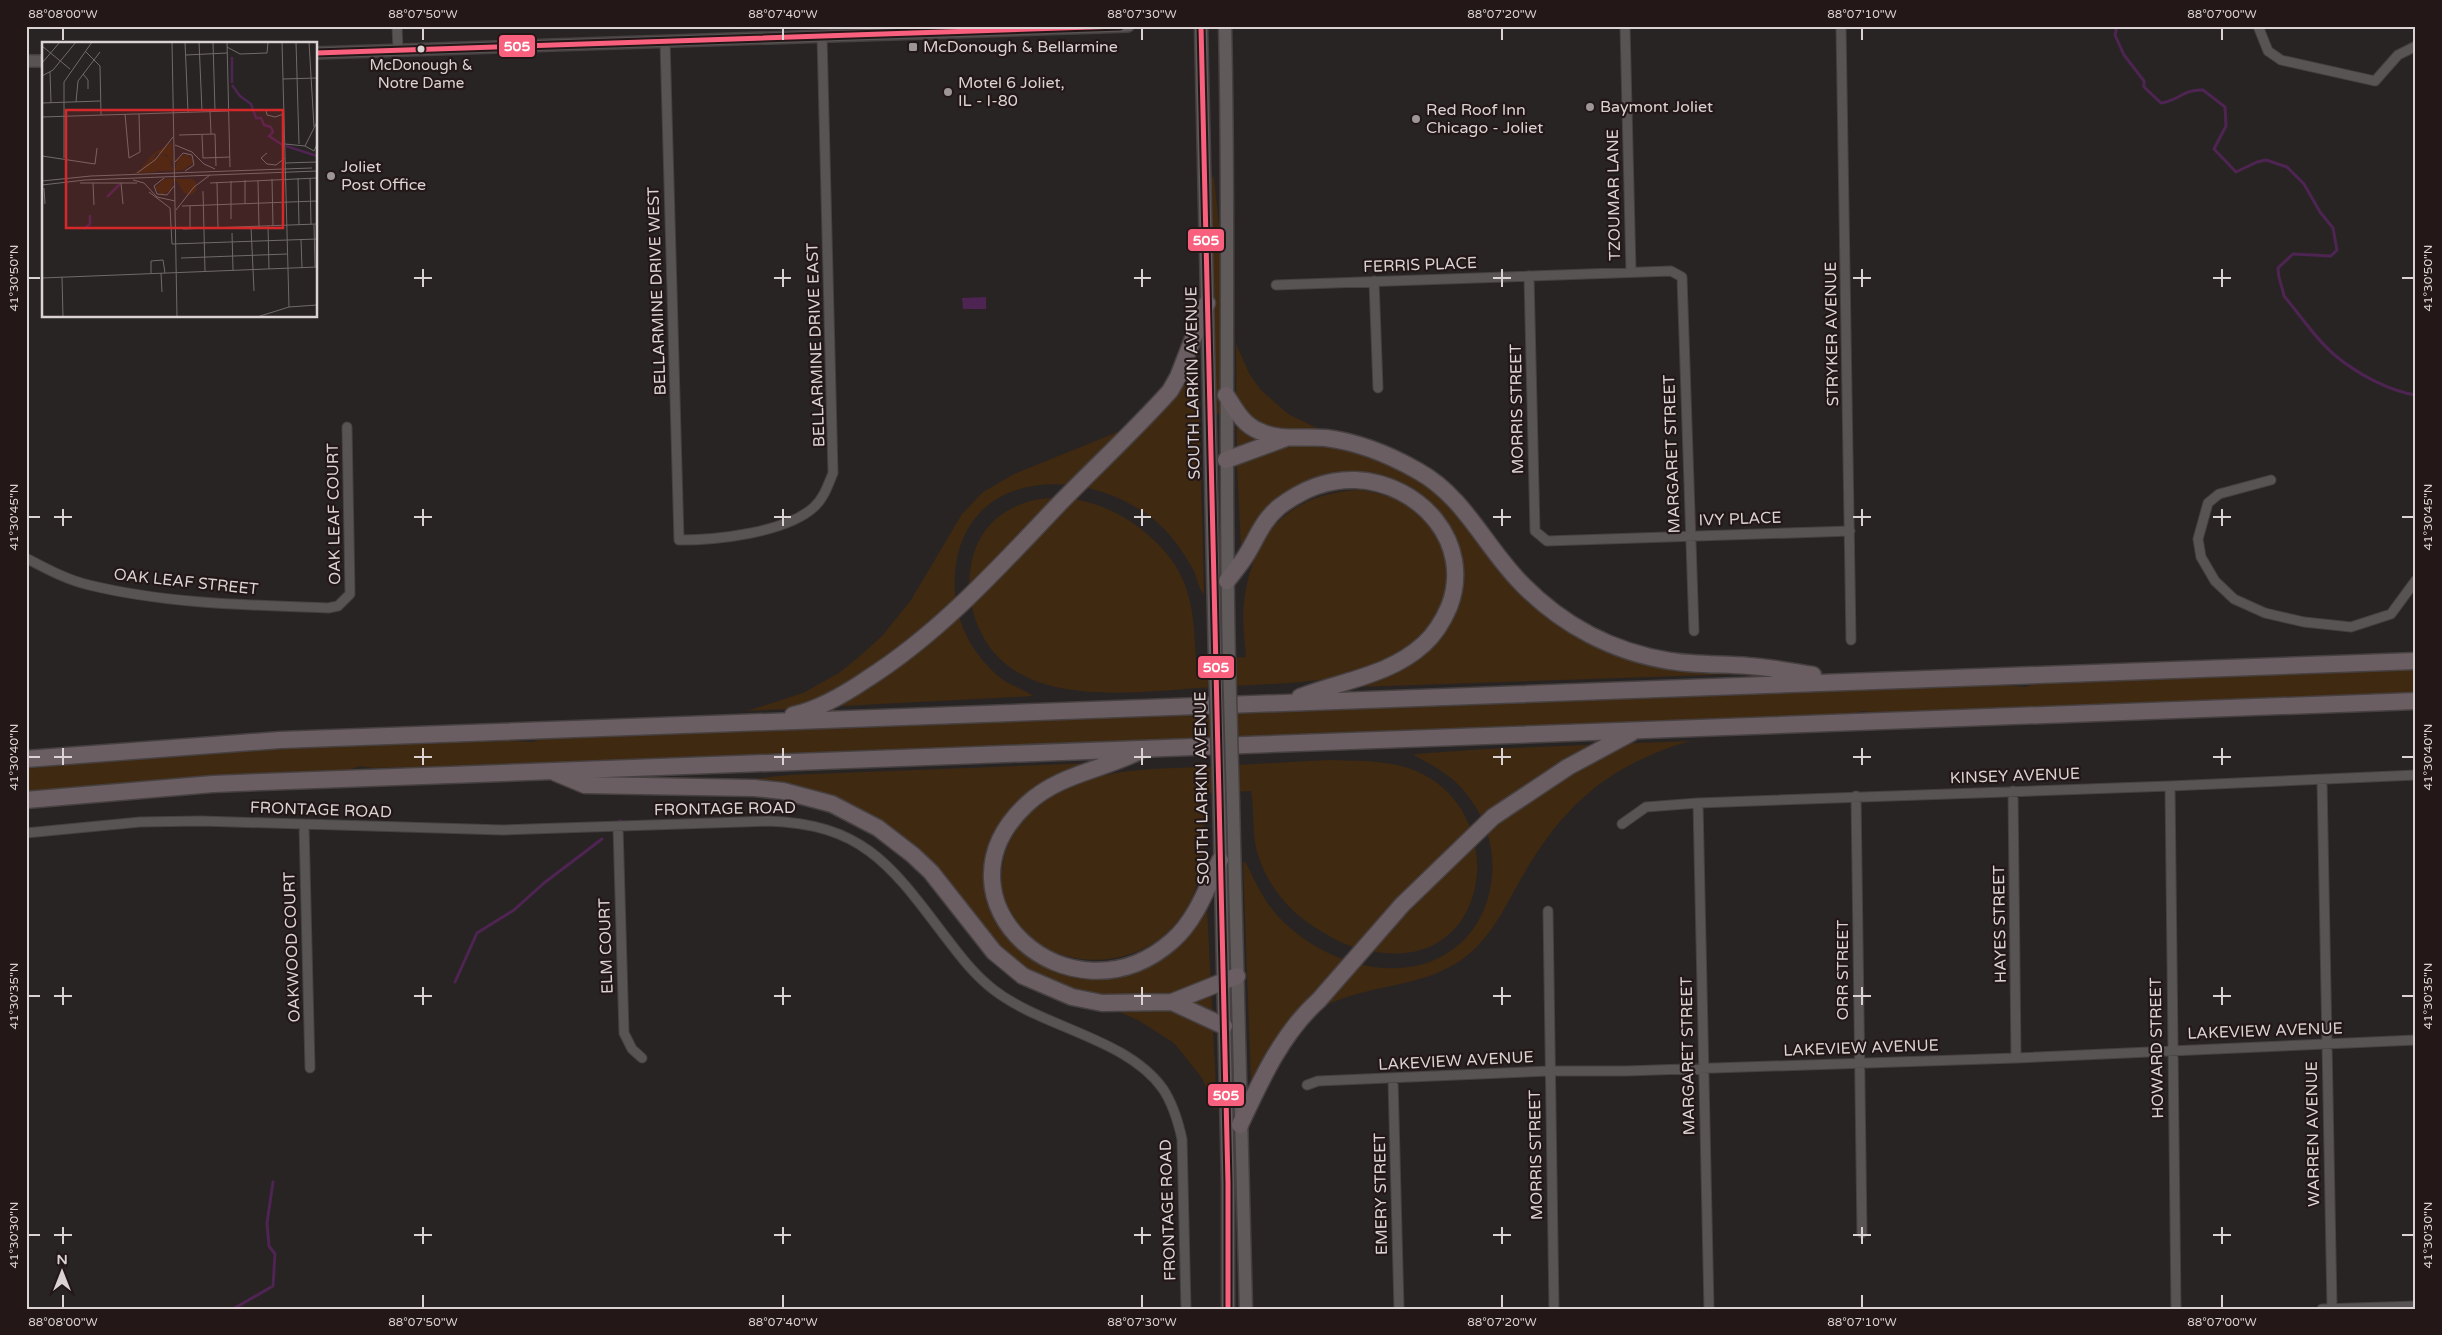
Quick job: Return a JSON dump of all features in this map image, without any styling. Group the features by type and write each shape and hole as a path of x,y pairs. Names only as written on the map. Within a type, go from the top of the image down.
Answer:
{"highway":[{"path":"763,722 804,713 850,690 910,650 970,596 1170,391 1178,377 1207,303"},
{"path":"1226,396 1242,419 1260,432 1288,437 1326,438 1358,444 1411,467 1433,480 1466,511 1526,588 1554,613 1595,639 1638,654 1670,661 1751,666 1852,681"},
{"path":"1226,460 1288,437"},
{"path":"1227,581 1246,555 1263,524 1278,508 1313,487 1333,482 1355,480 1376,483 1407,495 1433,515 1448,539 1455,566 1454,596 1437,630 1425,644 1392,666 1368,676 1320,689 1289,702"},
{"path":"26,759 280,740 2416,660"},
{"path":"26,800 213,784 2416,702"},
{"path":"1240,1124 1268,1066 1306,1012 1319,1000 1402,905 1442,864 1492,817 1568,767 1635,731"},
{"path":"1144,749 1117,763 1058,783 1044,790 1018,813 1002,837 996,851 994,867 995,896 1004,922 1026,946 1040,956 1060,965 1078,970 1118,970 1140,963 1173,940 1192,917 1220,860"},
{"path":"552,771 585,785 754,788 783,791 832,804 878,828 913,855 931,872 994,952 1023,976 1072,996 1102,1003 1172,1002 1230,979"},
{"path":"1172,1002 1224,1026"}],"main road":[{"name":"SOUTH LARKIN AVENUE","path":"1201,26 1220,860 1240,1124 1246,1309"},
{"name":"SOUTH LARKIN AVENUE","path":"1225,26 1228,164 1227,581 1233,803 1230,979 1224,1026 1228,1309"}],"street":[{"path":"397,26 398,50"},
{"path":"318,53 1128,26"},
{"name":"TZOUMAR LANE","path":"1625,26 1631,272"},
{"name":"STRYKER AVENUE","path":"1841,26 1852,640"},
{"path":"2258,26 2268,51 2281,60 2375,81 2398,55 2416,46"},
{"name":"BELLARMINE DRIVE EAST","path":"679,540 733,537 793,520 814,507 826,491 833,473 822,36"},
{"name":"BELLARMINE DRIVE WEST","path":"665,42 679,540"},
{"path":"26,61 42,61"},
{"name":"FERRIS PLACE","path":"1276,285 1671,271 1682,277"},
{"name":"MORRIS STREET","path":"1530,276 1535,530 1542,539"},
{"name":"MARGARET STREET","path":"1682,277 1689,535 1694,631"},
{"path":"1374,281 1378,388"},
{"name":"OAK LEAF COURT","path":"346,600 350,594 347,427"},
{"path":"2271,480 2220,494 2208,503 2198,539 2200,557 2215,581 2234,600 2265,613 2304,622 2351,627 2391,614 2416,580"},
{"name":"IVY PLACE","path":"1542,539 1547,541 1850,531"},
{"name":"OAK LEAF STREET","path":"26,558 56,574 88,585 165,597 226,604 328,608 338,606 346,600"},
{"name":"KINSEY AVENUE","path":"1622,824 1635,812 1646,807 1698,803 2416,775"},
{"name":"WARREN AVENUE","path":"2322,780 2332,1308"},
{"name":"HOWARD STREET","path":"2170,786 2176,1309"},
{"name":"HAYES STREET","path":"2013,791 2016,1058"},
{"name":"ORR STREET","path":"1856,796 1858,1063 1862,1233"},
{"name":"MARGARET STREET","path":"1698,803 1709,1309"},
{"name":"FRONTAGE ROAD","path":"26,833 140,822 201,821 503,830 783,821 811,824 843,835 876,854 894,872 957,952 990,987 1014,1003 1122,1054 1155,1079 1170,1101 1182,1138 1186,1309"},
{"name":"OAKWOOD COURT","path":"304,825 310,1068"},
{"name":"ELM COURT","path":"618,827 624,1033 632,1049 642,1058"},
{"name":"MORRIS STREET","path":"1548,911 1554,1309"},
{"name":"LAKEVIEW AVENUE","path":"1307,1085 1318,1081 1549,1071 1703,1069 2016,1058 2416,1040"},
{"name":"EMERY STREET","path":"1393,1079 1399,1309"},
{"path":"2322,1309 2416,1306"}],"shaded area":[{"path":"1211,177 1214,177 1221,245 1220,414 1216,414"},
{"path":"986,297 986,309 963,309 962,298"},
{"path":"1236,344 1250,375 1261,390 1288,414 1404,470 1437,491 1569,631 1737,670 1738,674 1356,687 1398,671 1459,596 1427,501 1323,479 1241,546 1237,466"},
{"path":"1198,359 1204,595 1199,587 1194,571 1181,549 1165,529 1152,518 1124,501 1094,489 1062,484 1031,486 1003,496 980,513 963,539 955,574 955,595 962,625 977,653 1002,679 1033,696 747,711 803,693 839,673 883,635 911,600 962,514 983,492 1014,474 1135,425 1193,360"},
{"path":"1361,490 1397,500 1420,514 1435,533 1443,551 1447,569 1446,587 1441,605 1433,621 1422,636 1408,649 1392,659 1371,668 1327,679 1282,684 1149,692 1080,691 1048,685 1019,673 995,654 975,619 969,589 970,574 972,559 985,531 1001,515 1023,503 1047,498 1072,499 1096,505 1120,515 1141,529 1160,546 1175,565 1186,588 1192,611 1196,660 1246,657 1243,624 1244,604 1248,579 1255,557 1265,538 1278,522 1295,508 1314,499 1336,493"},
{"path":"2416,669 2416,693 1880,713 1861,711 1854,714 472,766 374,768 360,766 347,771 210,777 26,792 26,769 208,753 330,747 532,742 545,738 1866,688 2004,685 2026,687 2037,682"},
{"path":"1690,741 1635,762 1612,775 1572,808 1538,851 1492,928 1469,954 1453,966 1435,974 1358,994 1321,1008 1255,1081 1251,1081 1243,862 1246,863 1272,909 1288,926 1308,942 1330,954 1354,963 1379,968 1403,968 1427,963 1449,952 1466,938 1478,921 1487,902 1492,860 1489,839 1482,818 1471,800 1453,780 1439,769 1415,756 1415,754 1485,749"},
{"path":"1330,760 1385,763 1416,771 1446,790 1465,817 1476,848 1476,880 1467,910 1449,934 1422,950 1385,953 1351,946 1319,930 1287,905 1271,883 1259,858 1255,842 1251,791 1202,794 1203,850 1197,884 1176,923 1146,947 1111,959 1075,958 1042,946 1017,924 1003,893 1005,854 1009,842 1023,821 1032,812 1042,803 1064,790 1090,779 1136,770"},
{"path":"1093,763 1010,814 994,913 1009,938 1031,957 1063,972 1144,967 1179,944 1207,906 1217,1109 1214,1109 1202,1078 1174,1043 1138,1020 1057,985 1013,962 900,836 753,779 789,775"}],"waterway":[{"path":"2117,26 2115,35 2124,55 2144,81 2144,87 2161,103 2191,91 2203,90 2225,107 2226,126 2214,149 2236,172 2266,160 2287,167 2304,184 2320,212 2333,228 2337,250 2331,256 2293,254 2278,268 2284,296 2323,344 2345,363 2385,386 2416,395"},
{"path":"455,982 477,933 514,910 544,883 602,839"},
{"path":"233,1309 273,1286 275,1254 269,1246 267,1223 273,1182"}],"transit line":[{"name":"505","path":"318,53 1120,26"},
{"name":"505","path":"1201,26 1228,1183 1228,1309"}],"place":[{"name":"McDonough & Bellarmine","path":"913,47"},
{"name":"McDonough & Notre Dame","path":"421,49"},
{"name":"Motel 6 Joliet, IL - I-80","path":"948,92"},
{"name":"Baymont Joliet","path":"1590,107"},
{"name":"Red Roof Inn Chicago - Joliet","path":"1416,119"},
{"name":"Joliet Post Office","path":"331,176"}]}
